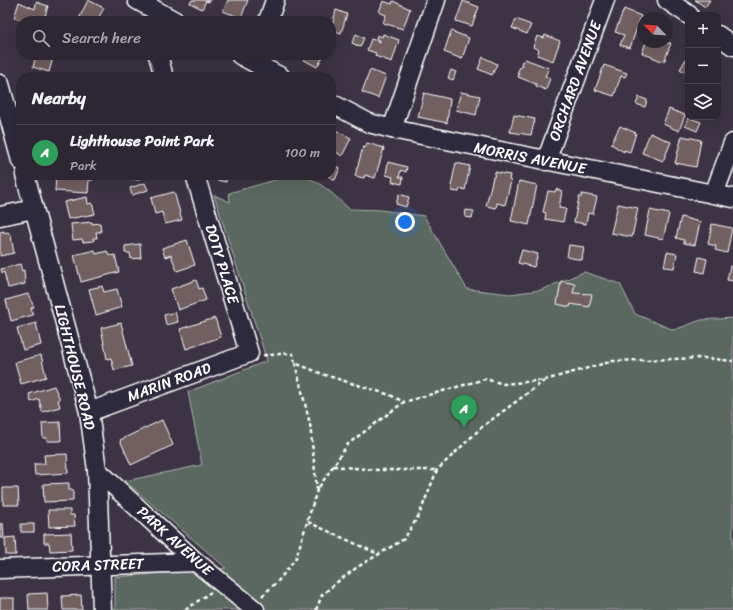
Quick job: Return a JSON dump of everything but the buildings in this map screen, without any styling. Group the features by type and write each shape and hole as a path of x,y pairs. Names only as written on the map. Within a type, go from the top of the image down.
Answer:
{"street":[{"path":"270,16 275,0"},
{"path":"392,130 436,0"},
{"name":"ORCHARD AVENUE","path":"546,161 605,0"},
{"path":"667,0 685,13"},
{"path":"145,10 161,16"},
{"path":"721,37 733,46"},
{"path":"159,60 163,72"},
{"path":"255,60 273,72"},
{"path":"0,84 16,143"},
{"name":"MORRIS AVENUE","path":"336,107 369,124 392,130 733,198"},
{"path":"714,194 733,143"},
{"name":"LIGHTHOUSE ROAD","path":"26,180 89,412 97,470 102,610"},
{"name":"DOTY PLACE","path":"196,180 249,353"},
{"path":"0,216 34,210"},
{"name":"MARIN ROAD","path":"89,412 249,353"},
{"name":"PARK AVENUE","path":"97,470 196,562 253,608"},
{"name":"CORA STREET","path":"0,568 196,562"}],"path":[{"path":"249,353 275,356 286,353 293,354 310,424 317,490"},
{"path":"253,608 279,580 296,558 317,490 348,444 404,402 485,380 504,384 545,380 613,361 703,358 733,360"},
{"path":"295,362 325,375 390,395 404,402"},
{"path":"316,610 322,595 356,568 404,539 419,515 437,470 483,426 545,380"},
{"path":"333,466 377,470 437,470"},
{"path":"308,522 379,554"},
{"path":"185,610 209,594 222,583"}],"green space":[{"path":"275,180 312,180 324,187 349,209 381,210 424,216 467,289 510,294 541,290 584,272 620,284 635,314 674,330 701,320 733,318 733,610 115,610 115,577 226,568 125,481 202,465 188,392 267,361 214,195 230,202 229,193"}],"place":[{"name":"Lighthouse Point Park","path":"464,428"}]}
